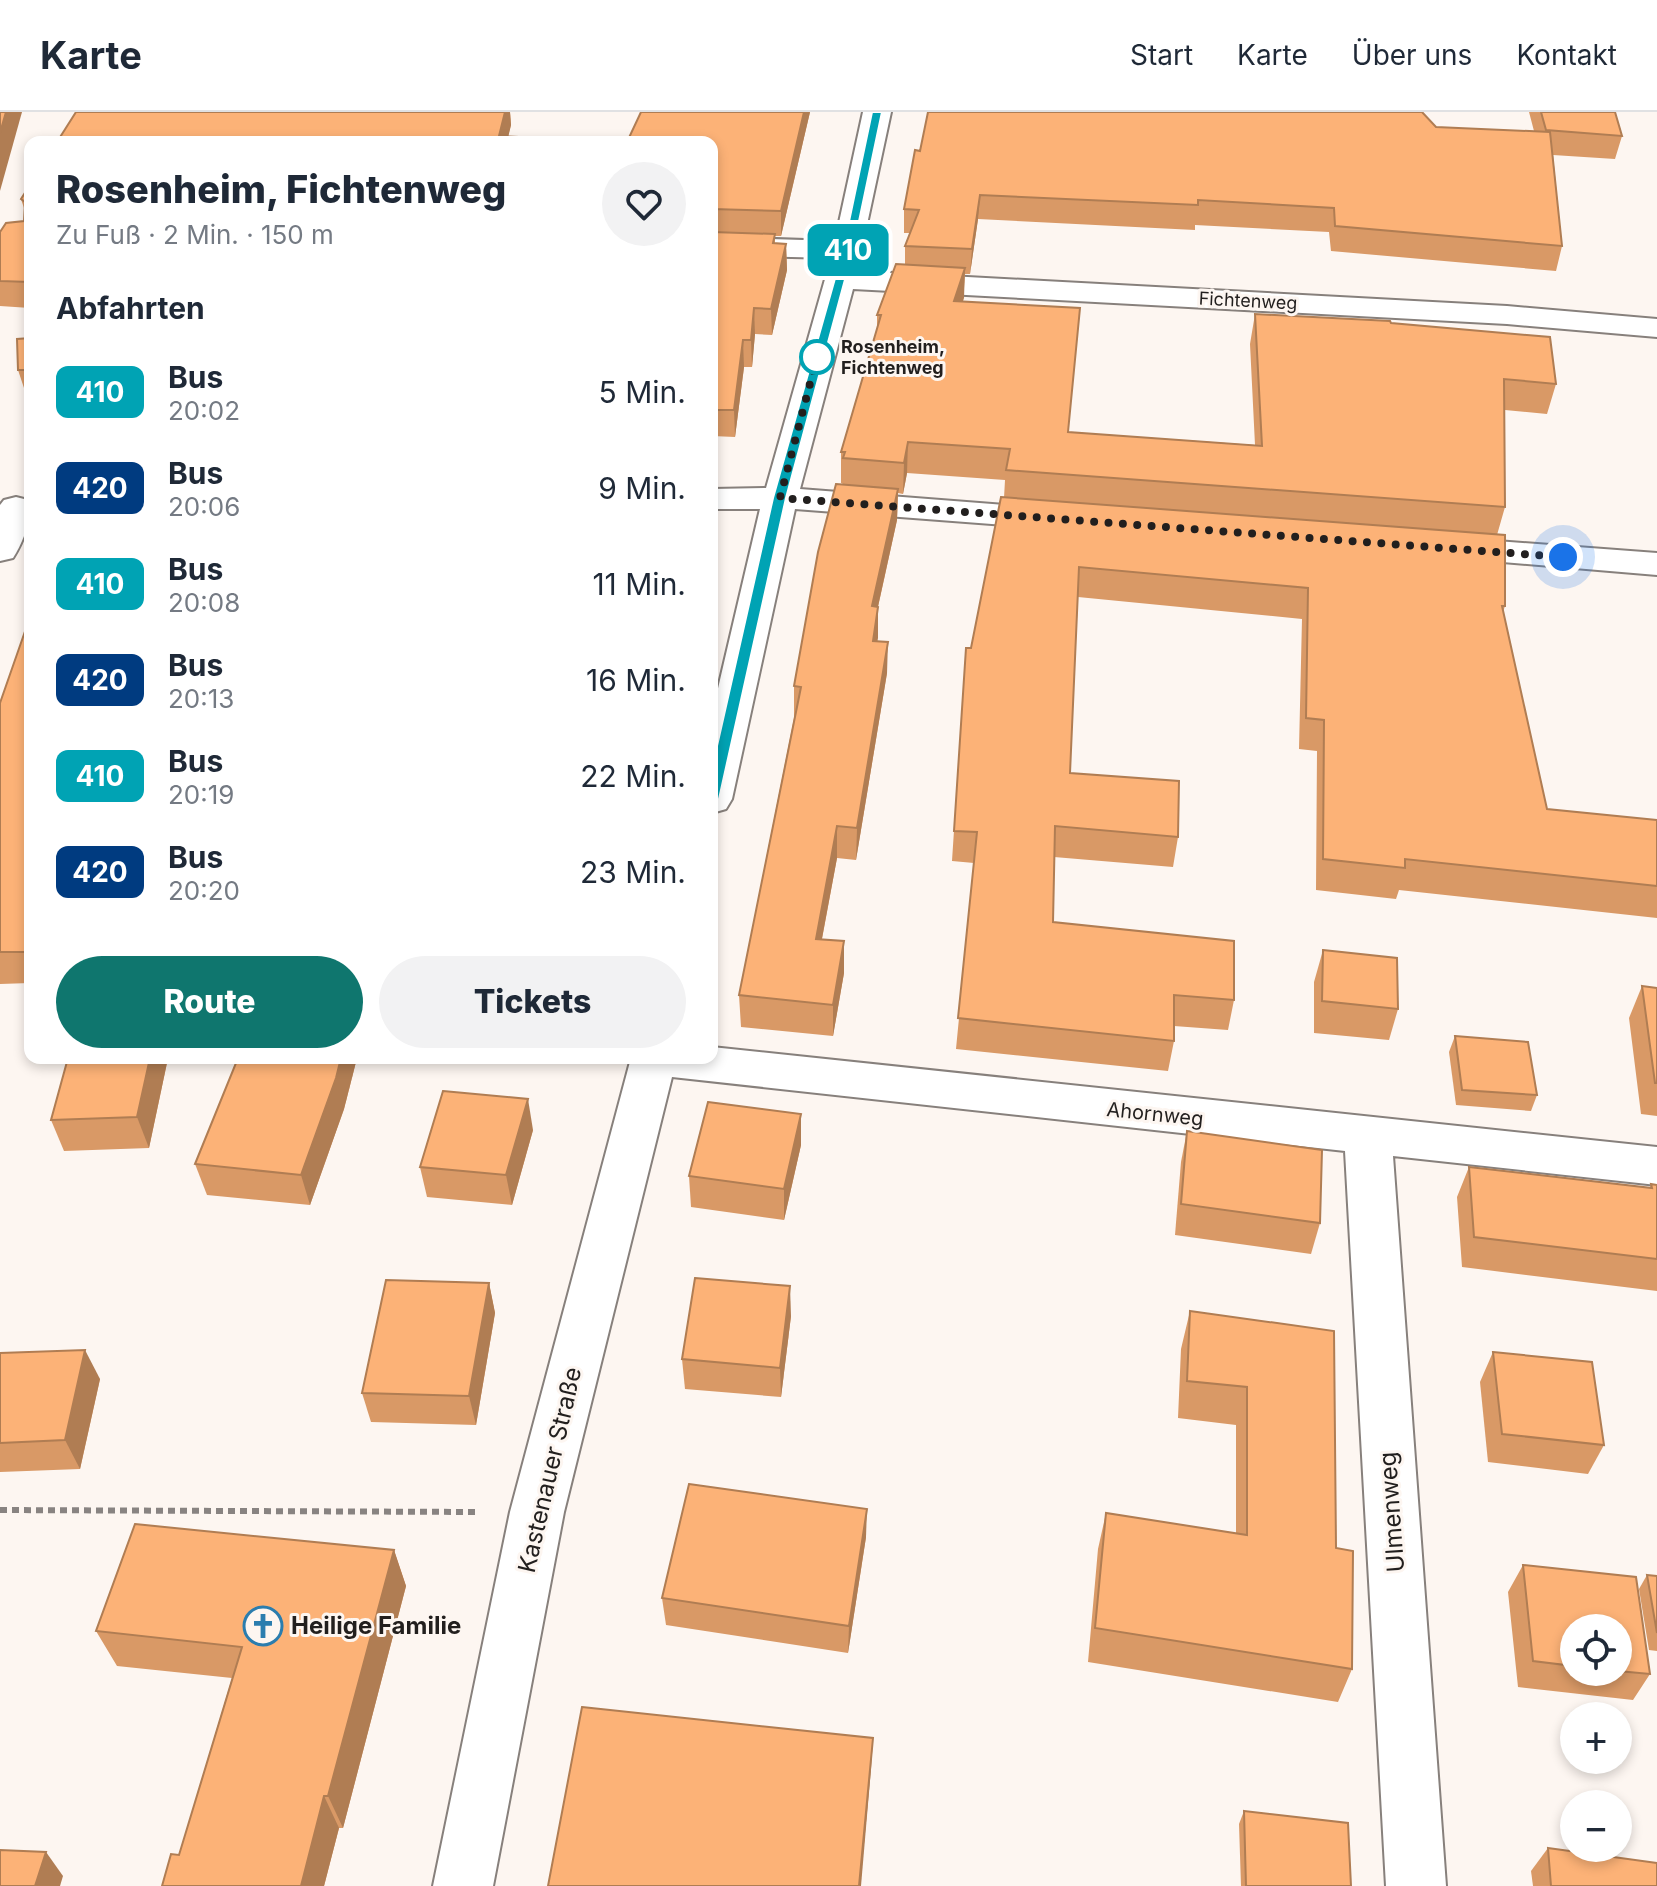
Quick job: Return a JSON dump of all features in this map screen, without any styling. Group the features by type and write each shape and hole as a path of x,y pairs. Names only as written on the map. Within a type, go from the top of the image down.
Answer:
{"street":[{"path":"718,772 780,498 843,265 877,112"},
{"name":"Fichtenweg","path":"718,247 843,265 1657,328"},
{"path":"718,499 780,498 1083,521"},
{"path":"0,550 15,507"},
{"path":"1418,546 1657,564"},
{"name":"Kastenauer Straße","path":"463,1886 537,1512 652,1064"},
{"name":"Ahornweg","path":"708,1064 1657,1166"},
{"name":"Ulmenweg","path":"1368,1137 1416,1886"}],"path":[{"path":"0,1510 537,1512"}],"building":[{"path":"0,112 6,112 0,133"},
{"path":"76,112 505,112 499,136 61,136"},
{"path":"641,112 804,112 781,211 718,209 718,136 630,136"},
{"path":"928,112 1422,112 1436,127 1550,132 1562,246 1335,226 1334,208 1198,200 1198,205 980,195 972,249 905,246 919,210 904,209 915,150 920,151"},
{"path":"1541,112 1615,112 1622,136 1546,130"},
{"path":"24,221 24,282 0,281 0,232 6,223"},
{"path":"718,232 775,234 773,243 786,244 771,309 754,308 751,340 743,340 734,410 718,410"},
{"path":"896,264 965,268 954,301 1080,308 1068,432 1262,446 1255,314 1390,321 1550,337 1556,384 1504,379 1505,507 1006,470 1010,449 908,442 904,463 843,458 845,452 841,452 881,315 877,315"},
{"path":"24,338 24,370 18,370 17,339"},
{"path":"836,484 898,489 872,606 878,607 873,641 888,642 857,828 837,826 816,939 844,941 833,1005 739,995 801,687 794,686 818,552"},
{"path":"1001,497 1505,535 1505,606 1502,606 1547,809 1657,820 1657,886 1405,859 1405,868 1323,859 1324,720 1306,718 1308,588 1079,567 1070,773 1179,781 1178,837 1055,826 1053,922 1234,941 1234,1000 1174,995 1174,1041 958,1018 977,832 954,831 966,648 971,648"},
{"path":"24,634 24,952 0,952 0,703"},
{"path":"1323,950 1397,958 1398,1009 1322,1001"},
{"path":"1642,986 1657,988 1657,1083 1655,1083"},
{"path":"1455,1036 1528,1042 1537,1095 1462,1090"},
{"path":"66,1064 149,1064 137,1117 51,1120"},
{"path":"236,1064 340,1064 301,1175 195,1164"},
{"path":"443,1091 528,1099 506,1175 420,1167"},
{"path":"708,1102 801,1114 784,1189 689,1176"},
{"path":"1187,1131 1322,1150 1320,1223 1181,1204"},
{"path":"1469,1167 1652,1188 1651,1184 1657,1185 1657,1259 1474,1237"},
{"path":"695,1278 790,1286 780,1368 682,1359"},
{"path":"386,1280 489,1283 469,1396 362,1393"},
{"path":"1190,1311 1334,1331 1336,1548 1353,1551 1352,1669 1095,1628 1106,1513 1247,1535 1247,1387 1187,1381"},
{"path":"85,1350 65,1440 0,1443 0,1353"},
{"path":"1493,1352 1592,1362 1604,1445 1502,1434"},
{"path":"689,1484 867,1509 849,1626 662,1598"},
{"path":"135,1524 394,1550 301,1886 162,1886 171,1854 179,1855 242,1647 96,1631"},
{"path":"1523,1565 1636,1577 1650,1674 1632,1672 1632,1614 1560,1614 1560,1664 1533,1661"},
{"path":"1647,1575 1657,1576 1657,1633"},
{"path":"582,1707 873,1738 859,1886 548,1886"},
{"path":"1244,1811 1348,1823 1351,1886 1246,1886"},
{"path":"1548,1848 1560,1850 1560,1862 1632,1862 1632,1860 1657,1863 1657,1886 1551,1886"},
{"path":"0,1850 46,1852 35,1886 0,1886"}],"bus line":[{"name":"410","path":"718,772 780,498 848,250 877,112"}],"place":[{"name":"Rosenheim, Fichtenweg","path":"817,357"},
{"name":"Heilige Familie","path":"263,1626"}],"route":[{"path":"817,357 780,498 1563,557"}]}
